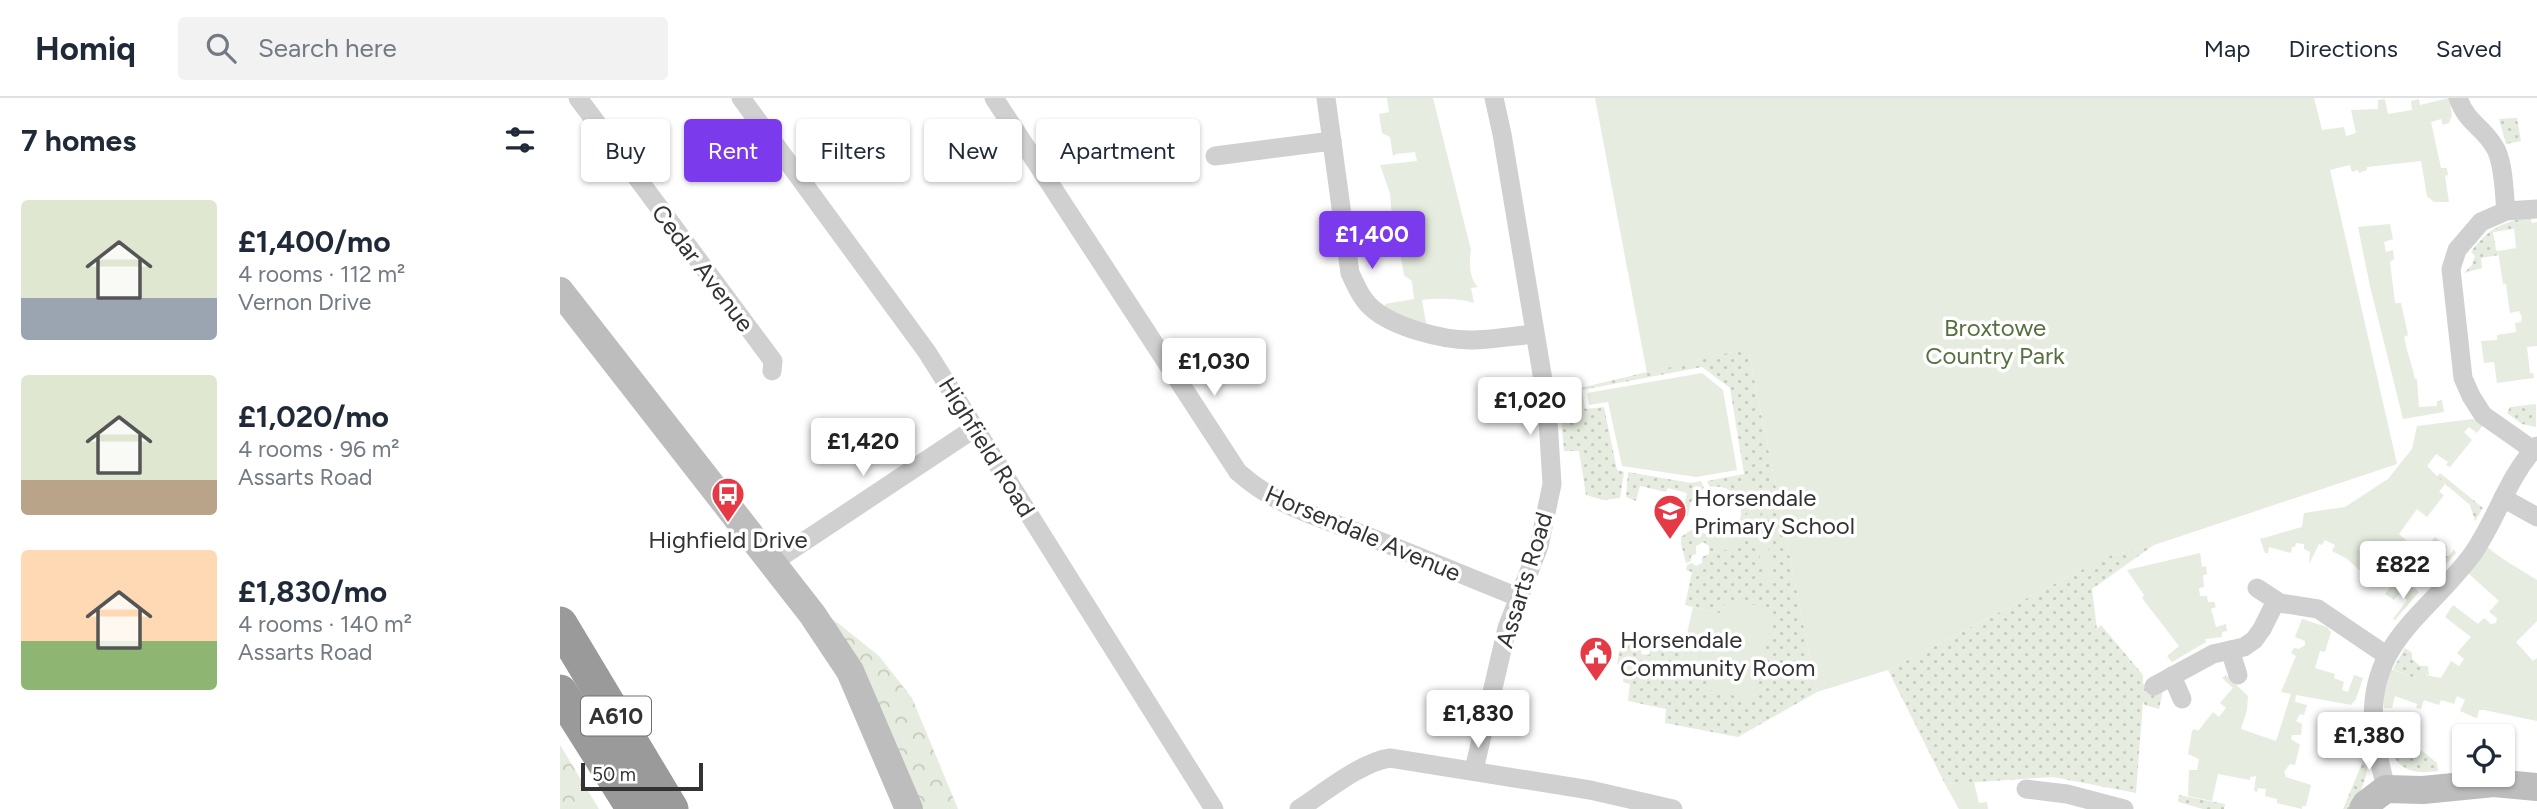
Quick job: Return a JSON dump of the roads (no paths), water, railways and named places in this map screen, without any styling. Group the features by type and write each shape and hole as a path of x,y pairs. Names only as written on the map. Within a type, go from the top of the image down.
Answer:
{"highway":[{"name":"A610","path":"560,624 671,809"},
{"name":"A610","path":"560,692 634,809"}],"street":[{"name":"Cedar Avenue","path":"578,98 773,361 772,371"},
{"name":"Highfield Road","path":"741,98 927,352 1214,809"},
{"name":"Horsendale Avenue","path":"994,98 1238,472 1257,489 1284,505 1518,597"},
{"path":"1326,98 1350,273 1371,308 1399,323 1446,337 1469,340 1534,334"},
{"name":"Assarts Road","path":"1474,770 1507,628 1539,546 1552,484 1548,404 1494,98"},
{"path":"2458,98 2468,119 2497,149 2506,211"},
{"path":"1215,156 1332,141"},
{"path":"2386,789 2374,733 2373,704 2376,683 2386,655 2471,556 2535,448 2483,415 2471,396 2463,378 2451,269 2457,250 2481,222 2506,211 2537,209"},
{"path":"560,291 773,562 850,671 909,809"},
{"path":"773,562 975,428"},
{"path":"2503,498 2537,517"},
{"path":"2257,588 2276,601 2318,609 2386,655"},
{"path":"2154,686 2213,654 2244,647 2254,640 2262,629 2276,601"},
{"path":"2230,650 2238,675"},
{"path":"2172,676 2182,699"},
{"path":"1299,809 1364,768 1390,758 1590,790 1674,809"},
{"path":"2363,809 2386,789 2423,790 2494,783 2537,787"},
{"path":"2025,789 2067,794 2124,809"}],"place":[{"name":"Highfield Drive","path":"728,524"},
{"name":"Horsendale Primary School","path":"1670,541"},
{"name":"Horsendale Community Room","path":"1596,683"}],"park label":[{"name":"Broxtowe Country Park","path":"1995,341"}]}
